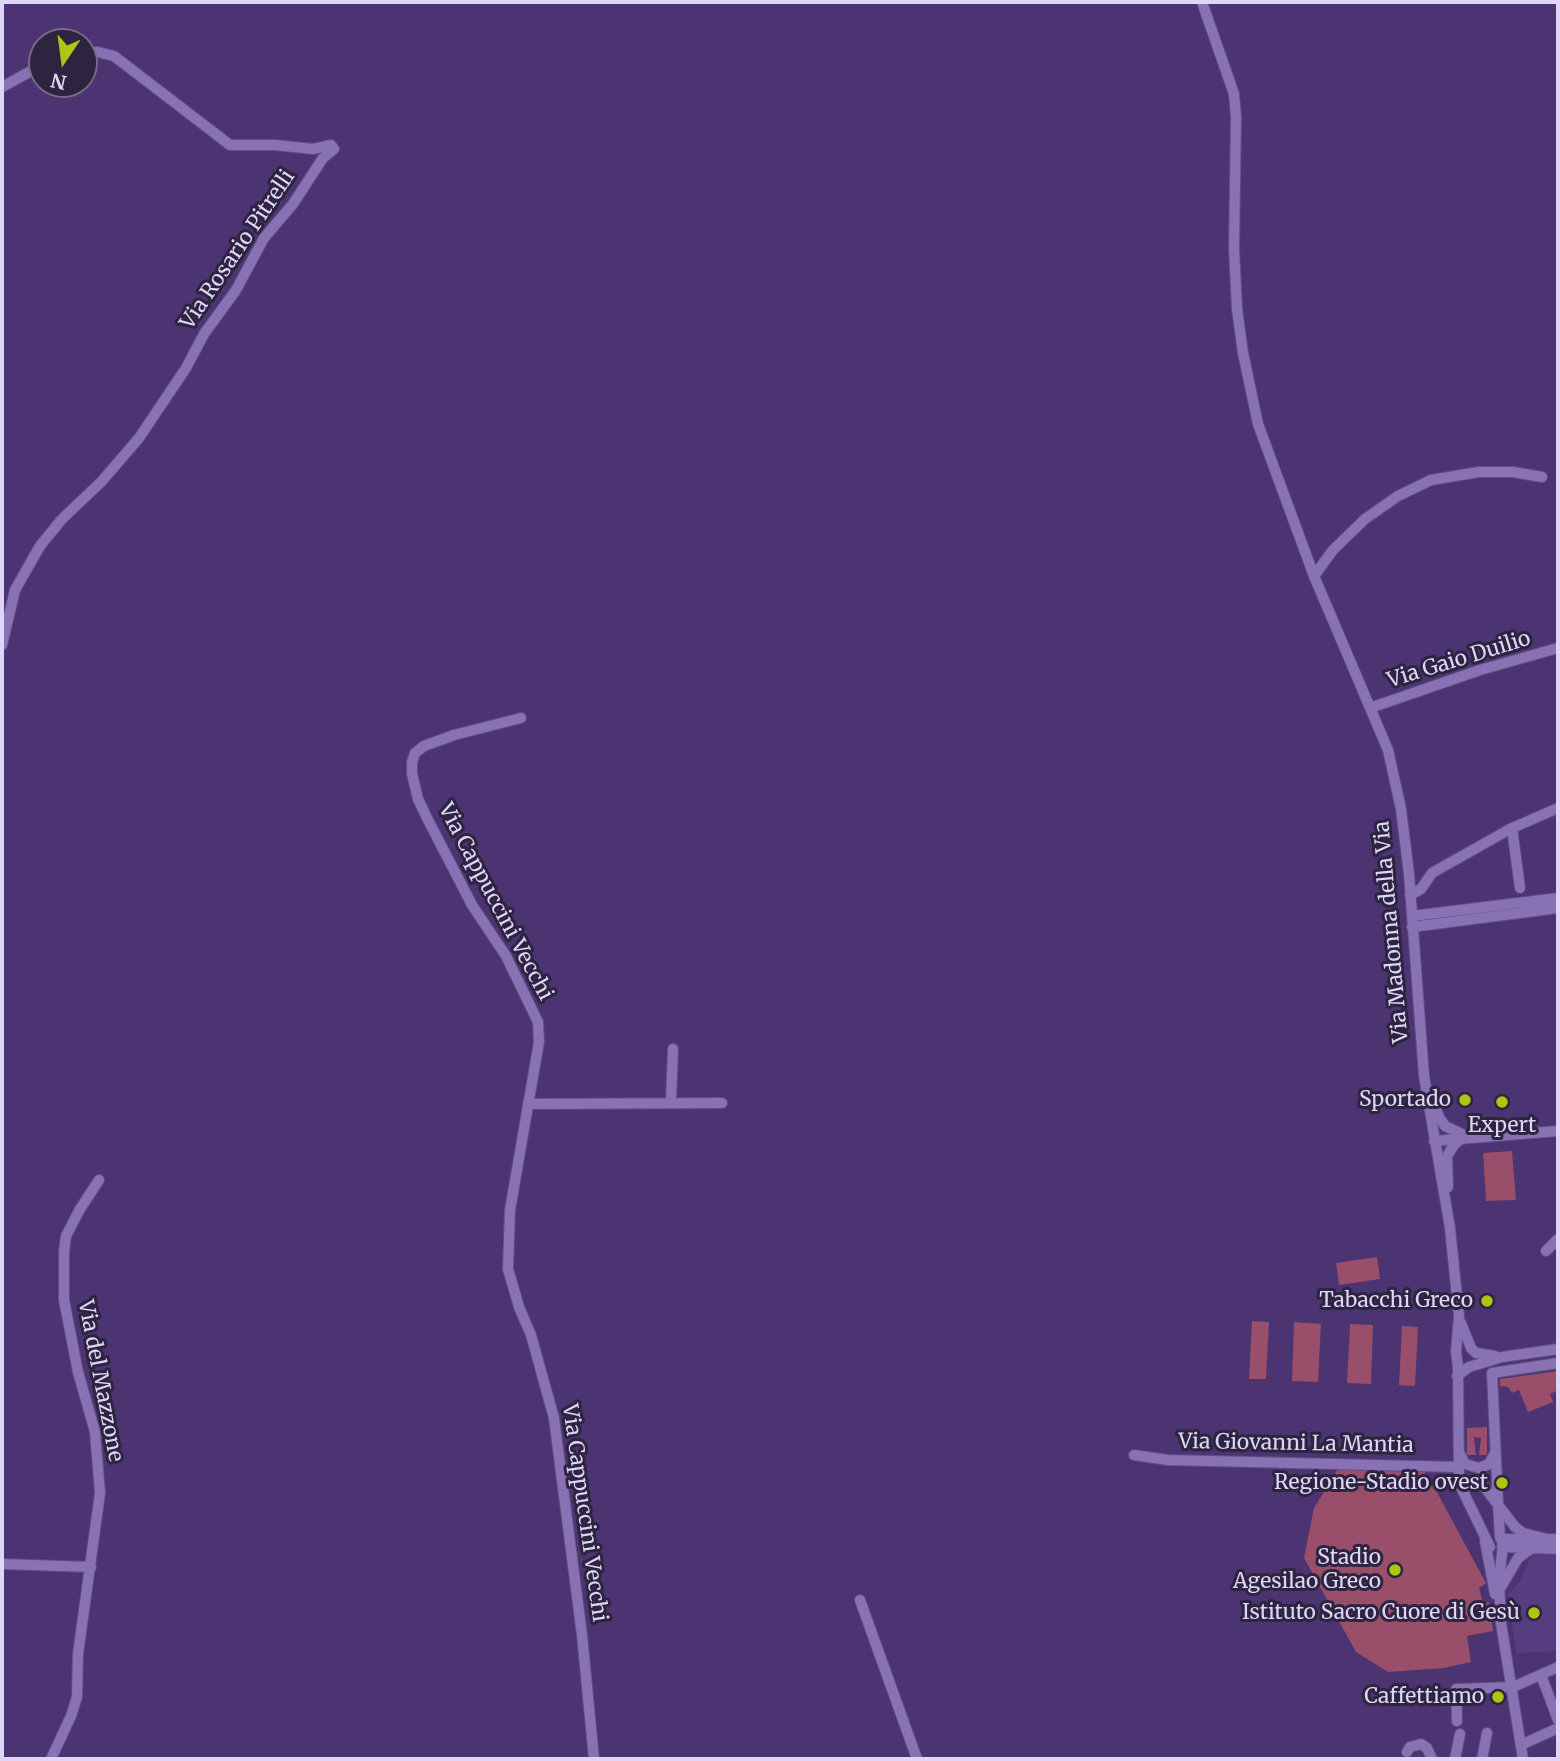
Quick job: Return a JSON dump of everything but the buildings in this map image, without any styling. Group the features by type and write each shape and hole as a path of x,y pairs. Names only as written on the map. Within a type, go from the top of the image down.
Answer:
{"street":[{"name":"Via Madonna della Via","path":"1202,2 1234,94 1234,248 1237,309 1254,410 1314,576 1388,750 1401,809 1424,1076 1449,1223 1459,1316 1456,1352 1458,1483 1493,1543"},
{"name":"Via Rosario Pitrelli","path":"2,645 15,590 40,546 139,438 186,368 204,334 236,290 264,238 293,204 323,159 334,149 331,145 313,149 275,145 230,145 114,56 98,52"},
{"path":"2,87 28,73"},
{"path":"1314,576 1333,550 1365,519 1398,496 1431,480 1479,471 1513,472 1542,477"},
{"name":"Via Gaio Duilio","path":"1370,708 1480,670 1558,648"},
{"name":"Via Cappuccini Vecchi","path":"522,718 454,735 424,746 415,753 412,762 418,799 427,818 472,905 506,957 538,1022 540,1042 510,1210 508,1269 519,1307 531,1335 554,1418 582,1634 594,1759"},
{"path":"1410,895 1421,889 1432,873 1512,828 1558,808"},
{"path":"1512,828 1520,888"},
{"path":"1412,922 1558,898"},
{"path":"1412,922 1558,908"},
{"path":"671,1101 673,1049"},
{"path":"1424,1076 1441,1121 1451,1131 1466,1138"},
{"path":"528,1104 671,1101 722,1103"},
{"path":"1434,1141 1558,1131"},
{"path":"1449,1223 1447,1156 1454,1144 1466,1138"},
{"name":"Via del Mazzone","path":"51,1759 77,1697 78,1654 100,1493 99,1462 90,1410 71,1341 64,1300 66,1236 79,1209 99,1180"},
{"path":"1546,1251 1558,1239"},
{"path":"1459,1316 1471,1348 1476,1353 1502,1357"},
{"path":"1458,1337 1465,1357 1492,1373 1558,1363"},
{"path":"1458,1376 1464,1369 1502,1357 1558,1349"},
{"path":"1492,1373 1497,1503 1501,1522 1493,1543 1501,1621 1523,1759"},
{"name":"Via Giovanni La Mantia","path":"1134,1455 1168,1460 1459,1461 1479,1468 1489,1464 1495,1451"},
{"path":"1463,1491 1467,1482 1476,1480 1515,1527 1524,1533 1553,1539"},
{"path":"1493,1543 1553,1539"},
{"path":"1493,1543 1558,1549"},
{"path":"1493,1543 1501,1621"},
{"path":"1499,1590 1512,1566 1532,1548"},
{"path":"2,1564 91,1567"},
{"path":"860,1600 917,1759"},
{"path":"1457,1721 1456,1689 1513,1687 1558,1667"},
{"path":"1541,1675 1558,1720"},
{"path":"1521,1745 1558,1728"},
{"path":"1482,1759 1487,1733"},
{"path":"1455,1759 1460,1734"},
{"path":"1407,1752 1410,1747 1421,1744 1427,1748 1432,1759"}],"shaded area":[{"path":"1512,1151 1516,1200 1486,1201 1483,1153"},
{"path":"1377,1257 1380,1279 1339,1285 1336,1263"},
{"path":"1252,1321 1269,1322 1266,1379 1249,1379"},
{"path":"1294,1322 1321,1324 1318,1382 1292,1381"},
{"path":"1350,1324 1373,1325 1371,1384 1347,1383"},
{"path":"1402,1326 1418,1327 1415,1386 1399,1385"},
{"path":"1558,1371 1558,1390 1550,1394 1553,1402 1528,1412 1519,1390 1512,1393 1508,1387 1500,1386 1500,1379"},
{"path":"1487,1427 1487,1455 1479,1455 1481,1438 1474,1437 1476,1455 1467,1455 1467,1428"},
{"name":"Stadio Agesilao Greco","path":"1339,1467 1423,1469 1427,1477 1421,1481 1425,1489 1433,1485 1486,1583 1479,1588 1483,1603 1489,1602 1493,1631 1467,1636 1471,1662 1444,1668 1388,1672 1356,1652 1304,1558 1314,1508"},
{"name":"Istituto Sacro Cuore di Gesù","path":"1532,1554 1558,1555 1558,1651 1516,1653 1508,1595 1521,1580"}],"place":[{"name":"Sportado","path":"1465,1100"},
{"name":"Expert","path":"1502,1102"},
{"name":"Tabacchi Greco","path":"1487,1301"},
{"name":"Regione-Stadio ovest","path":"1502,1483"},
{"name":"Stadio Agesilao Greco","path":"1395,1570"},
{"name":"Istituto Sacro Cuore di Gesù","path":"1534,1613"},
{"name":"Caffettiamo","path":"1498,1697"}]}
